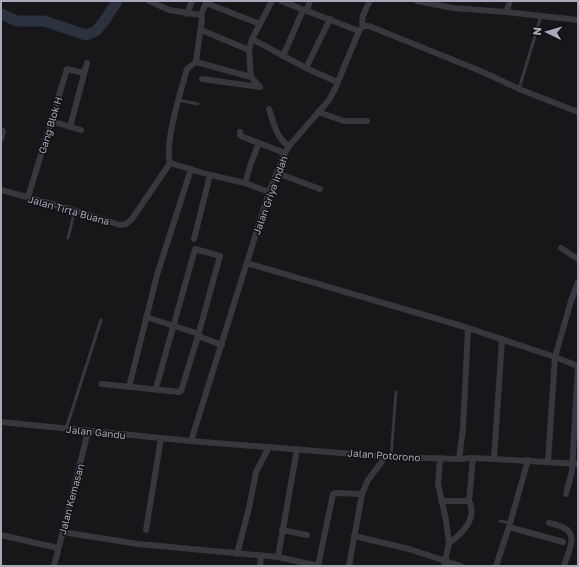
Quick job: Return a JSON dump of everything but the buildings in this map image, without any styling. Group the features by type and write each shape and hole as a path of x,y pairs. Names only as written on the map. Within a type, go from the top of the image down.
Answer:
{"street":[{"path":"150,1 170,10 187,14 201,15"},
{"path":"187,14 192,1"},
{"path":"251,77 249,50 252,39 272,1"},
{"path":"281,1 361,29 369,26 578,112"},
{"path":"283,56 310,1"},
{"name":"Jalan Griya Indah","path":"191,441 269,192 289,146 329,100 361,29 362,17 370,1"},
{"path":"416,1 453,8 578,20"},
{"path":"506,12 510,1"},
{"path":"260,24 206,3 201,15 202,18 196,62 186,72 173,121 169,159 170,163 210,175 245,182 269,192"},
{"path":"306,68 330,19"},
{"path":"200,30 249,50"},
{"path":"252,39 306,68 337,82"},
{"path":"196,62 251,77 260,87 202,79"},
{"path":"70,127 87,63"},
{"name":"Gang Blok H","path":"28,197 67,69 84,73"},
{"path":"270,109 276,130 282,141 289,146"},
{"path":"318,112 344,120 367,121"},
{"path":"51,122 81,130"},
{"path":"1,139 3,131"},
{"path":"240,132 240,135 243,137 285,153"},
{"path":"245,182 259,143"},
{"name":"Jalan Tirta Buana","path":"1,190 75,210 120,225 126,224 132,219 170,163"},
{"path":"129,387 157,275 191,169"},
{"path":"277,173 320,189"},
{"path":"194,238 210,175"},
{"path":"561,248 578,259"},
{"path":"102,384 181,391 199,335 220,256 195,249 156,388"},
{"path":"248,263 502,339 578,366 575,464 566,494"},
{"path":"548,462 555,357 578,282"},
{"path":"146,317 199,335 222,345"},
{"path":"458,459 463,428 467,374 468,329"},
{"path":"494,459 502,339"},
{"name":"Jalan Gandu","path":"1,422 88,432 191,441"},
{"name":"Jalan Kemasan","path":"54,566 88,432"},
{"path":"146,530 161,438"},
{"name":"Jalan Potorono","path":"191,441 388,457 528,460 575,464"},
{"path":"238,554 256,472 269,447"},
{"path":"281,566 280,558 282,530 297,449"},
{"path":"349,566 362,494 368,480 388,457"},
{"path":"440,458 438,484 446,520 449,543 445,563"},
{"path":"449,543 459,537 465,530 472,511 472,506 469,501 473,458"},
{"path":"496,566 510,525 528,460"},
{"path":"62,532 138,544 280,558 297,563 318,566 333,494 362,494"},
{"path":"442,501 469,501"},
{"path":"548,523 566,528 570,532 572,538 564,566"},
{"path":"510,525 563,542"},
{"path":"282,530 307,535"},
{"path":"1,535 58,548"},
{"path":"354,536 409,549 445,563 461,566"},
{"path":"260,566 261,556"}],"lane":[{"path":"519,89 541,16"},
{"path":"179,100 198,104"},
{"path":"68,238 75,210"},
{"path":"66,429 101,320"},
{"path":"388,457 396,392"},
{"path":"500,521 510,525"}],"waterway":[{"path":"1,14 17,21 44,21 86,35 96,31 117,1"}]}
